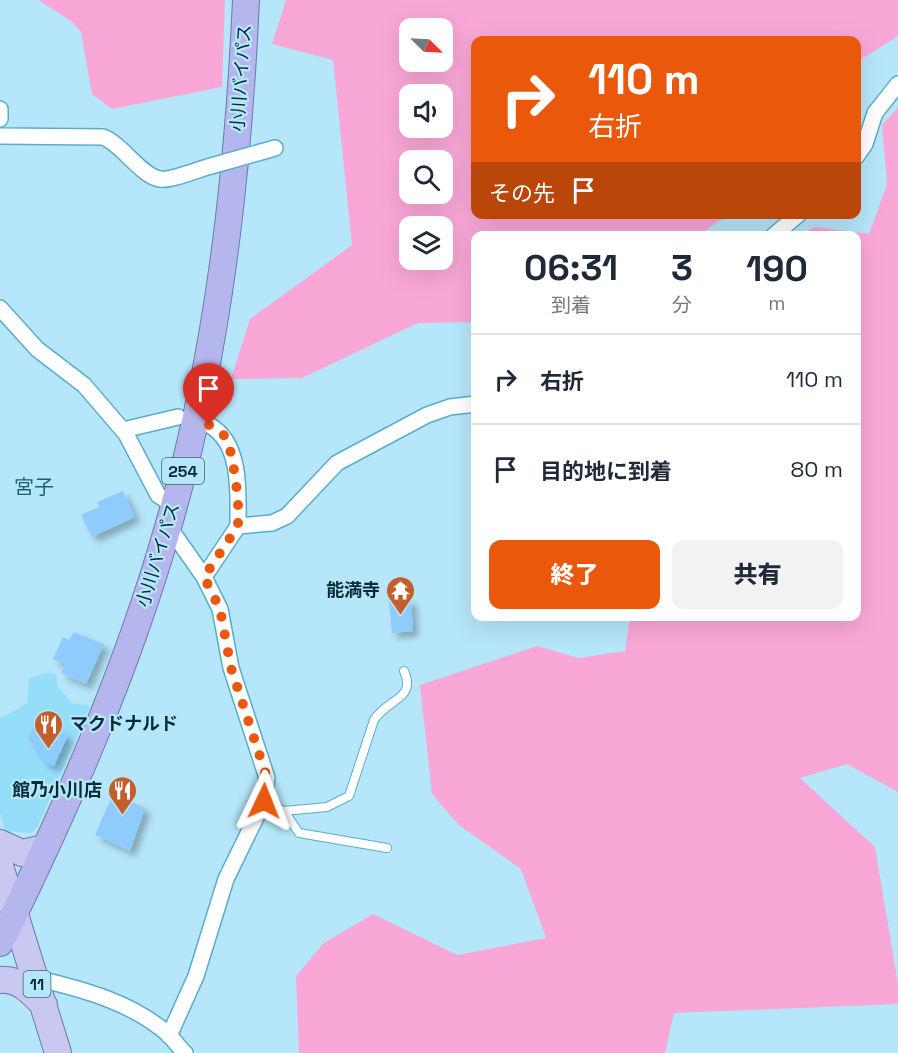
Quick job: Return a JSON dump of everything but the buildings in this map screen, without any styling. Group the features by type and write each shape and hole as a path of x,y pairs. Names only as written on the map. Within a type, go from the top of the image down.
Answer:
{"highway":[{"name":"小川バイパス","path":"0,943 88,753 123,664 171,517 196,413 226,237 242,85 246,0"}],"main road":[{"path":"0,843 22,853 45,848"},
{"name":"11","path":"0,866 58,1053"},
{"path":"0,980 16,982 28,988 44,1005"}],"street":[{"path":"861,150 875,113 898,84"},
{"path":"0,109 0,119"},
{"path":"0,136 103,137 114,141 152,176 161,180 268,150"},
{"path":"780,231 794,219"},
{"path":"0,308 37,349 84,385 123,430 220,609 231,668 267,778 264,801 226,879 196,976 169,1036"},
{"path":"238,526 272,523 287,516 338,463 427,415 450,407 471,405"},
{"path":"123,430 178,417"},
{"path":"204,577 238,526 238,498 232,456 225,436 209,425"},
{"path":"35,978 88,990 137,1013 169,1036 185,1053"}],"lane":[{"path":"284,811 327,807 349,796 374,720 380,711 408,690 409,683 404,671"},
{"path":"264,801 284,811 298,833 387,848"}],"shaded area":[{"path":"38,0 225,0 222,87 112,109 92,94 81,32 71,21"},
{"path":"286,0 898,0 898,36 861,59 861,36 471,36 471,219 721,219 705,231 471,231 471,322 418,323 302,378 231,379 250,319 352,245 333,60 272,44"},
{"path":"898,107 898,792 847,764 800,778 875,847 898,984 898,1004 674,1013 665,1053 299,1053 296,976 324,943 373,914 457,955 546,938 521,869 459,825 432,794 420,685 537,646 579,658 625,651 629,621 861,621 861,233 869,234 887,184 882,125"},
{"path":"814,227 845,231 808,231"},
{"path":"45,673 56,674 58,687 72,703 90,706 38,826 31,833 5,831 0,813 0,718 27,704 29,678"}],"place":[{"name":"能満寺","path":"401,616"},
{"name":"マクドナルド","path":"49,750"},
{"name":"館乃小川店","path":"123,816"}],"district":[{"name":"宮子","path":"34,487"}],"route":[{"path":"209,425 225,436 232,456 238,498 238,526 204,577 220,609 231,668 267,778 264,801"}]}
